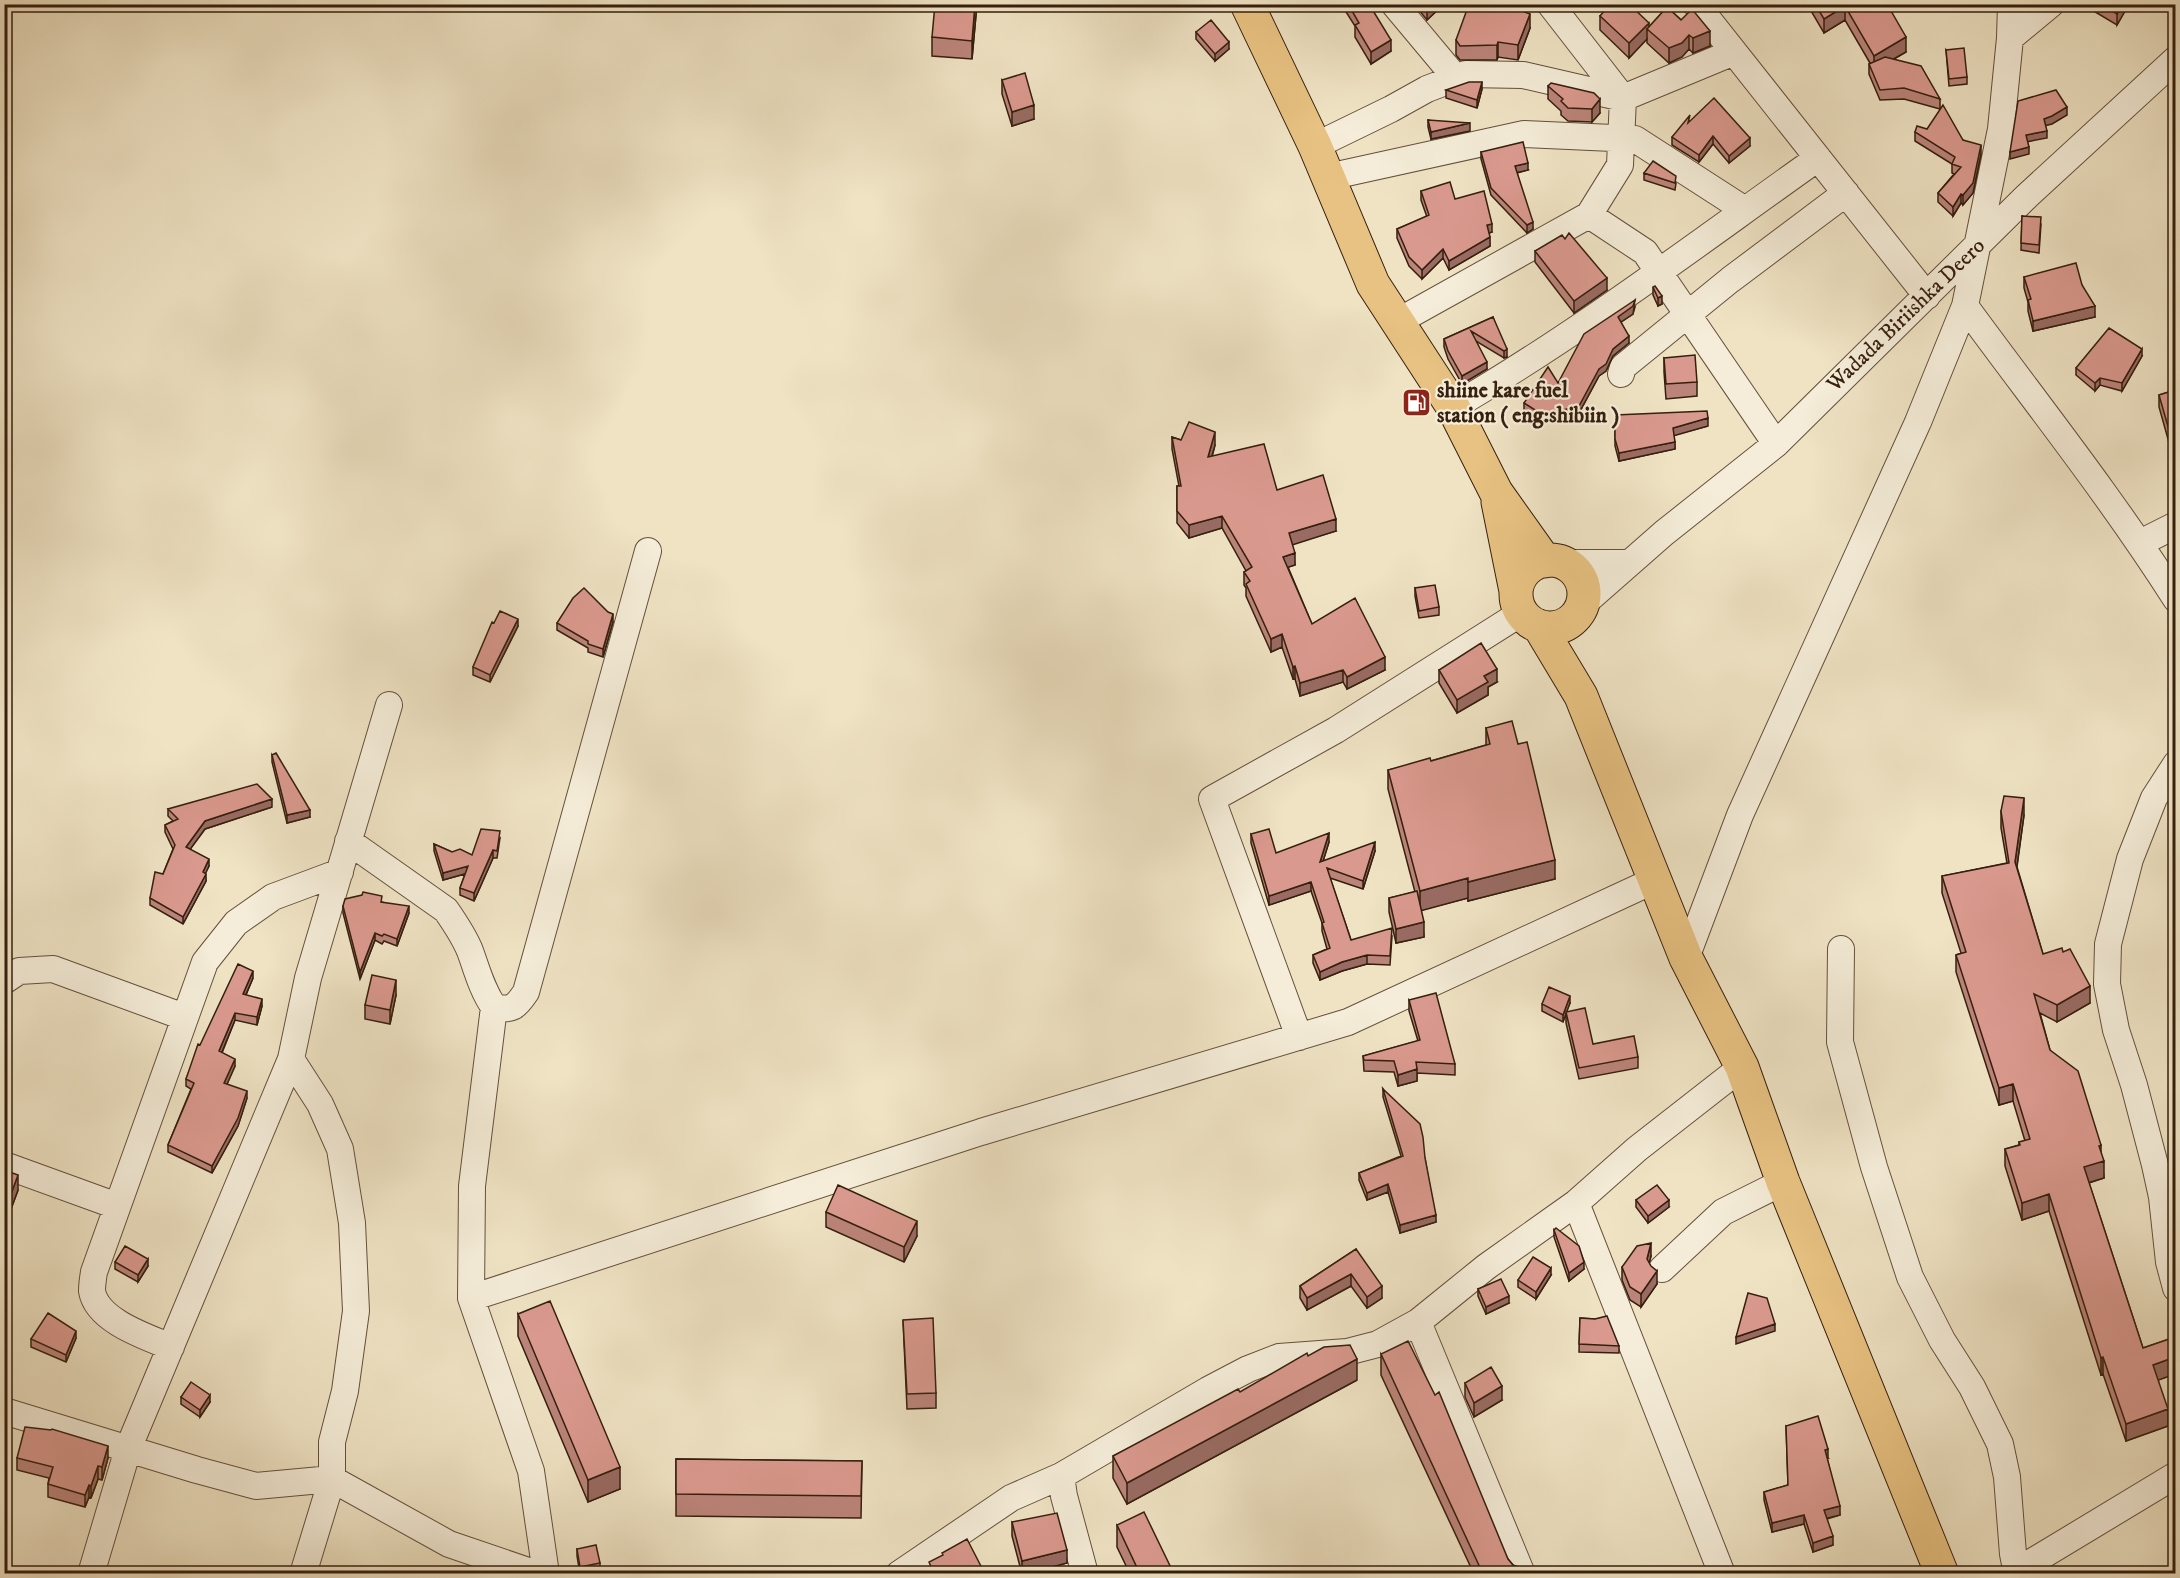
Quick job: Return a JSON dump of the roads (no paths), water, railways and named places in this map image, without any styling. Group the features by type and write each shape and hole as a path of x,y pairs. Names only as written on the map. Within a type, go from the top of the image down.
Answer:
{"highway":[{"path":"1247,4 1315,146 1373,284 1453,407 1496,492 1554,562 1579,577 1582,586 1579,610 1581,696"},
{"path":"1496,492 1525,610 1581,696 1686,958 1743,1067 1783,1182 1942,1574"},
{"path":"1554,562 1534,564 1518,581 1525,610 1550,628 1561,626 1579,610"}],"street":[{"path":"1394,4 1455,77"},
{"path":"1397,322 1589,215 1620,165 1623,98 1550,4"},
{"path":"1696,4 1927,296"},
{"path":"1686,958 1740,815 1918,422 1965,306 2001,129 2011,4"},
{"path":"2010,38 2051,4"},
{"path":"1315,146 1455,77 1466,74 1523,75 1623,98 1734,52"},
{"name":"Wadada Biriishka Deero","path":"1579,610 1629,563 1776,444 2027,196 2175,59"},
{"path":"1328,177 1524,134 1635,139 1745,210"},
{"path":"1453,407 1496,382 1659,272 1818,158"},
{"path":"1621,374 1623,367 1730,280 1846,193"},
{"path":"1589,215 1645,252 1776,444"},
{"path":"1965,306 2140,543 2175,599"},
{"path":"2140,543 2175,525"},
{"path":"494,1007 506,1009 518,1004 526,992 648,551"},
{"path":"1554,562 1629,563"},
{"path":"1299,1037 1212,799 1336,730 1525,610"},
{"path":"91,1574 128,1449 291,1059 308,978 389,705"},
{"path":"2175,764 2154,798 2130,859 2108,944 2107,984 2116,1030 2134,1085 2162,1197 2169,1262 2175,1288"},
{"path":"348,842 446,910 469,949 486,996 494,1007 472,1186 471,1298 531,1471 546,1574"},
{"path":"171,1347 124,1327 105,1313 92,1292 94,1272 184,1017 205,962 236,922 273,897 340,872"},
{"path":"471,1298 981,1132 1348,1022 1655,880"},
{"path":"1841,949 1840,1042 1874,1167 1910,1277 1942,1340 1972,1387 2000,1444 2007,1477 2015,1573 2175,1475"},
{"path":"4,981 19,971 52,969 184,1017"},
{"path":"291,1059 320,1104 340,1149 352,1222 356,1311 345,1391 332,1442 332,1479 303,1574"},
{"path":"899,1574 1011,1498 1061,1476 1208,1389 1248,1369 1279,1357 1347,1352 1378,1344 1418,1322 1486,1267 1576,1203 1637,1149 1743,1067"},
{"path":"4,1166 117,1206"},
{"path":"1662,1269 1723,1212 1783,1182"},
{"path":"1576,1203 1722,1574"},
{"path":"1418,1322 1522,1574"},
{"path":"4,1411 256,1486 332,1479 449,1544 537,1574"},
{"path":"1061,1476 1064,1496 1085,1574"}],"place":[{"name":"shiine kare fuel station ( eng:shibiin )","path":"1416,403"}]}
